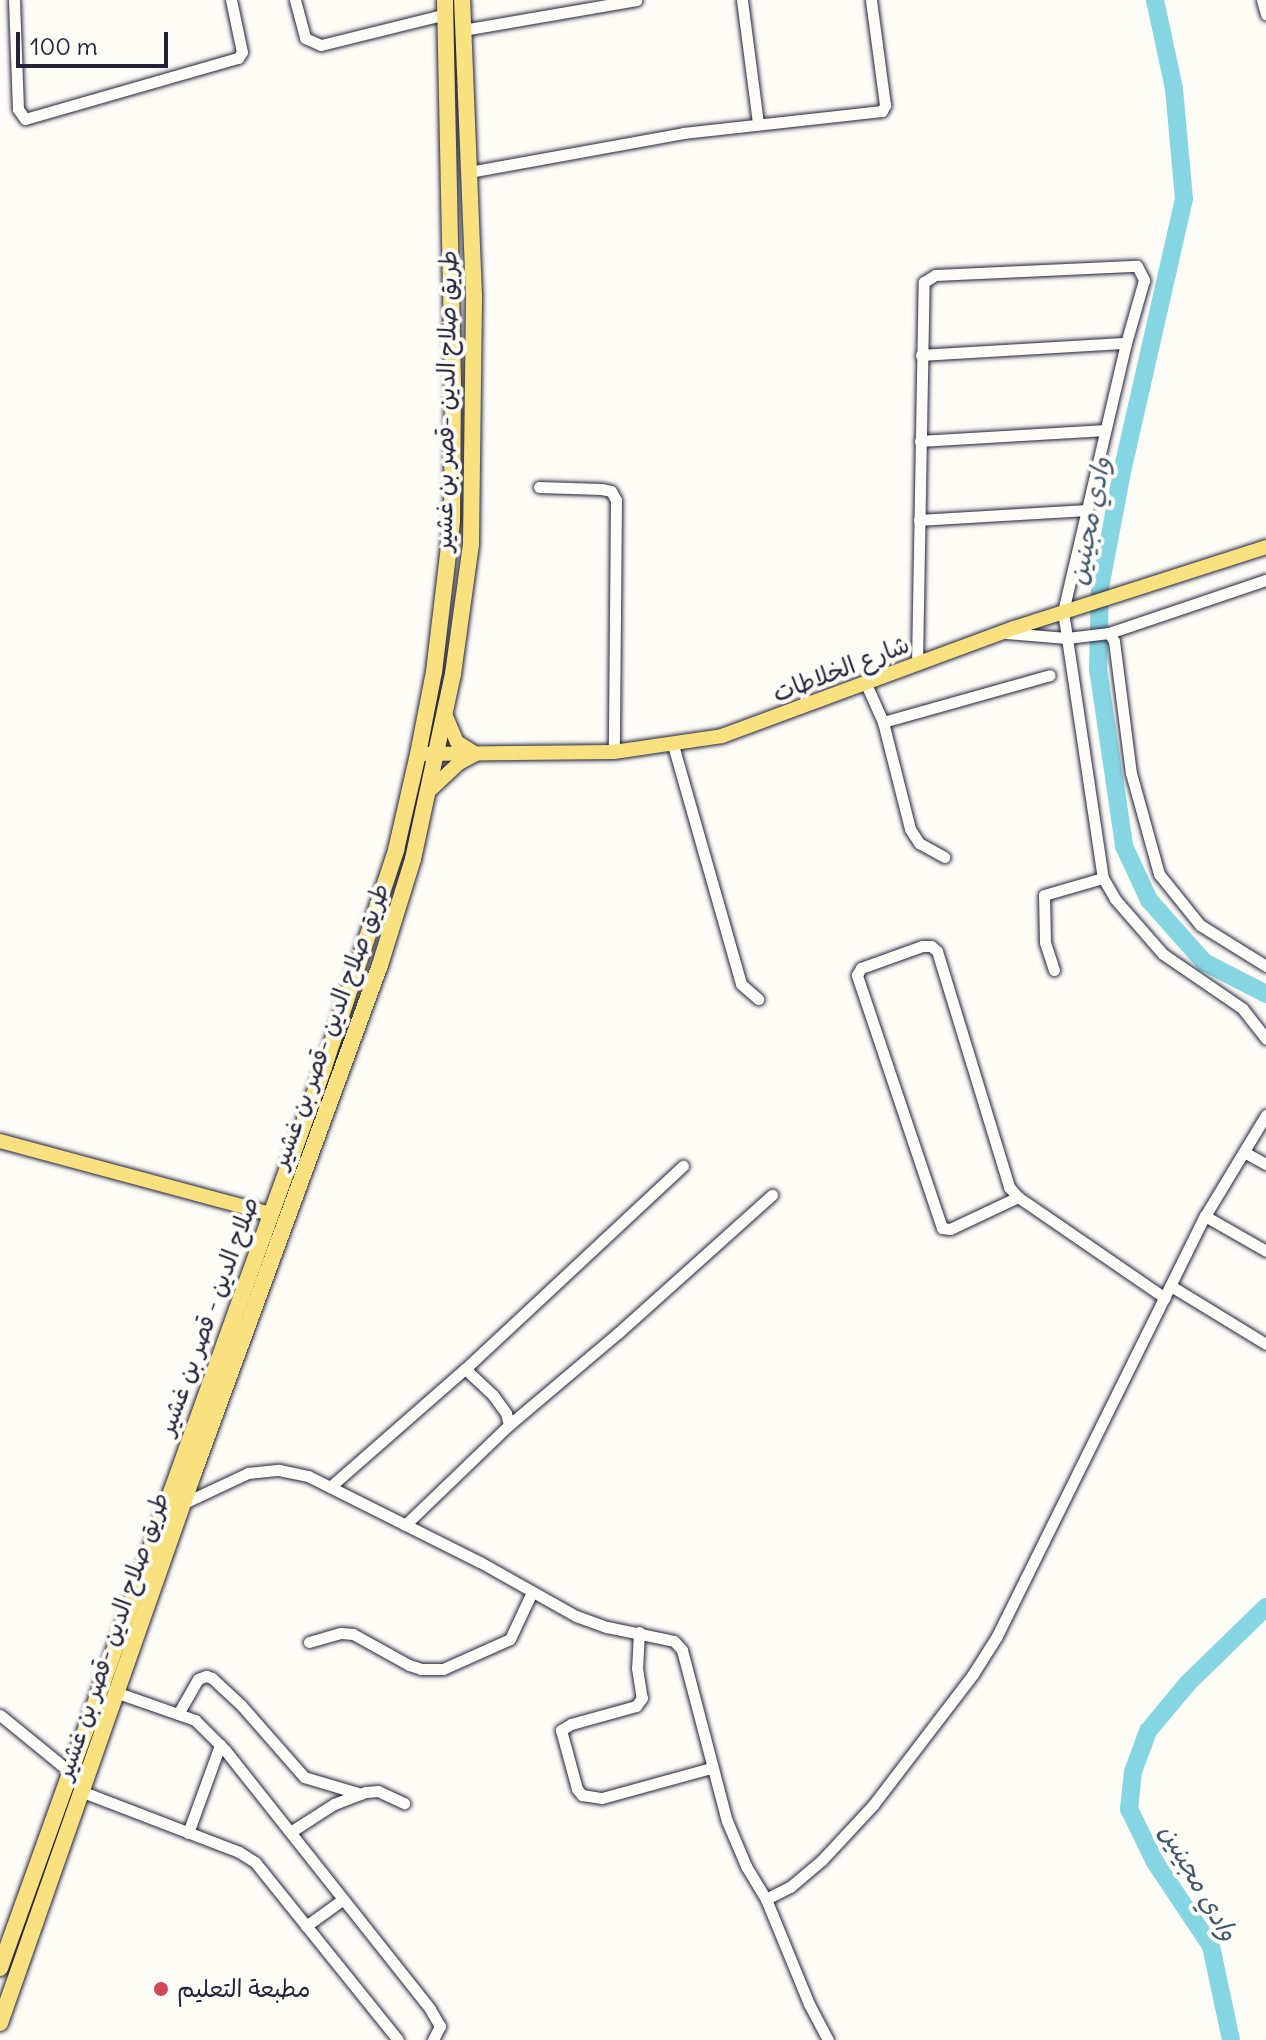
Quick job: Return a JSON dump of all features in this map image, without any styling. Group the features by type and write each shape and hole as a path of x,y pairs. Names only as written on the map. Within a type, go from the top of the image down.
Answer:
{"highway":[{"name":"طريق صلاح الدين -قصر بن غشير","path":"0,2023 184,1503 380,965 413,859 445,714 464,604 473,500 474,296 462,0"},
{"name":"صلاح الدين - قصر بن غشير","path":"0,1968 324,1067 396,850 418,754 434,672 452,521 446,7"},
{"path":"447,93 465,93"},
{"path":"396,850 413,859"}],"main road":[{"name":"شارع الخلاطات","path":"418,754 614,752 673,745 735,732 1002,632 1266,547"},
{"path":"445,714 457,742 477,754"},
{"path":"427,793 459,763 477,754"},
{"path":"0,1141 270,1214"}],"street":[{"path":"14,0 18,109 25,119 238,58 242,52 231,0"},
{"path":"295,0 305,38 321,45 446,7"},
{"path":"463,30 636,0"},
{"path":"742,0 758,124"},
{"path":"469,172 683,133 882,111 885,105 871,0"},
{"path":"917,664 924,282 935,275 1137,266 1144,280 1126,343 1063,612 1103,878 1132,922 1163,954 1242,1008 1266,1039"},
{"path":"921,355 1126,343"},
{"path":"920,441 1105,430"},
{"path":"539,487 601,489 611,491 616,500 614,752"},
{"path":"919,520 1086,510"},
{"path":"1002,632 1067,638 1109,633 1266,580"},
{"path":"1109,633 1119,653 1131,773 1159,874 1200,925 1266,966"},
{"path":"883,722 1050,675"},
{"path":"866,684 883,722 910,829 919,843 944,857"},
{"path":"673,745 741,984 758,999"},
{"path":"1054,970 1045,942 1044,895 1052,890 1103,878"},
{"path":"1018,1197 950,1229 942,1228 857,975 861,968 922,946 931,946 937,951 1007,1182 1018,1197 1168,1292 1266,1344"},
{"path":"766,1899 790,1887 833,1849 873,1805 973,1674 1005,1622 1205,1216 1266,1115"},
{"path":"1244,1152 1266,1164"},
{"path":"330,1487 465,1369 683,1166"},
{"path":"405,1525 509,1425 772,1195"},
{"path":"1205,1216 1266,1251"},
{"path":"465,1369 493,1395 506,1413 509,1425"},
{"path":"184,1503 248,1473 265,1470 294,1473 330,1487 532,1592 607,1627 667,1638 682,1650 711,1768 738,1849 766,1899 809,2004 828,2040"},
{"path":"309,1642 341,1633 353,1634 409,1665 421,1669 443,1669 510,1639 532,1592"},
{"path":"639,1632 637,1668 642,1698 636,1706 571,1724 561,1730 577,1789 582,1795 602,1798 711,1768"},
{"path":"178,1714 198,1679 212,1678 241,1705 304,1777 361,1794"},
{"path":"118,1693 195,1720 220,1745 292,1831 342,1900 436,2018 440,2026 433,2040"},
{"path":"0,1715 71,1773"},
{"path":"188,1833 220,1745"},
{"path":"292,1831 334,1804 361,1794 378,1791 404,1803"},
{"path":"83,1792 239,1852 255,1862 398,2040"},
{"path":"306,1926 342,1900"}],"waterway":[{"name":"وادي مجينين","path":"1155,0 1174,89 1184,199 1121,477 1100,588 1098,669 1124,846 1149,900 1204,962 1266,994"},
{"name":"وادي مجينين","path":"1231,2040 1211,1946 1155,1862 1129,1809 1133,1772 1148,1731 1188,1683 1266,1607"}],"place":[{"name":"مطبعة التعليم","path":"161,1989"}]}
